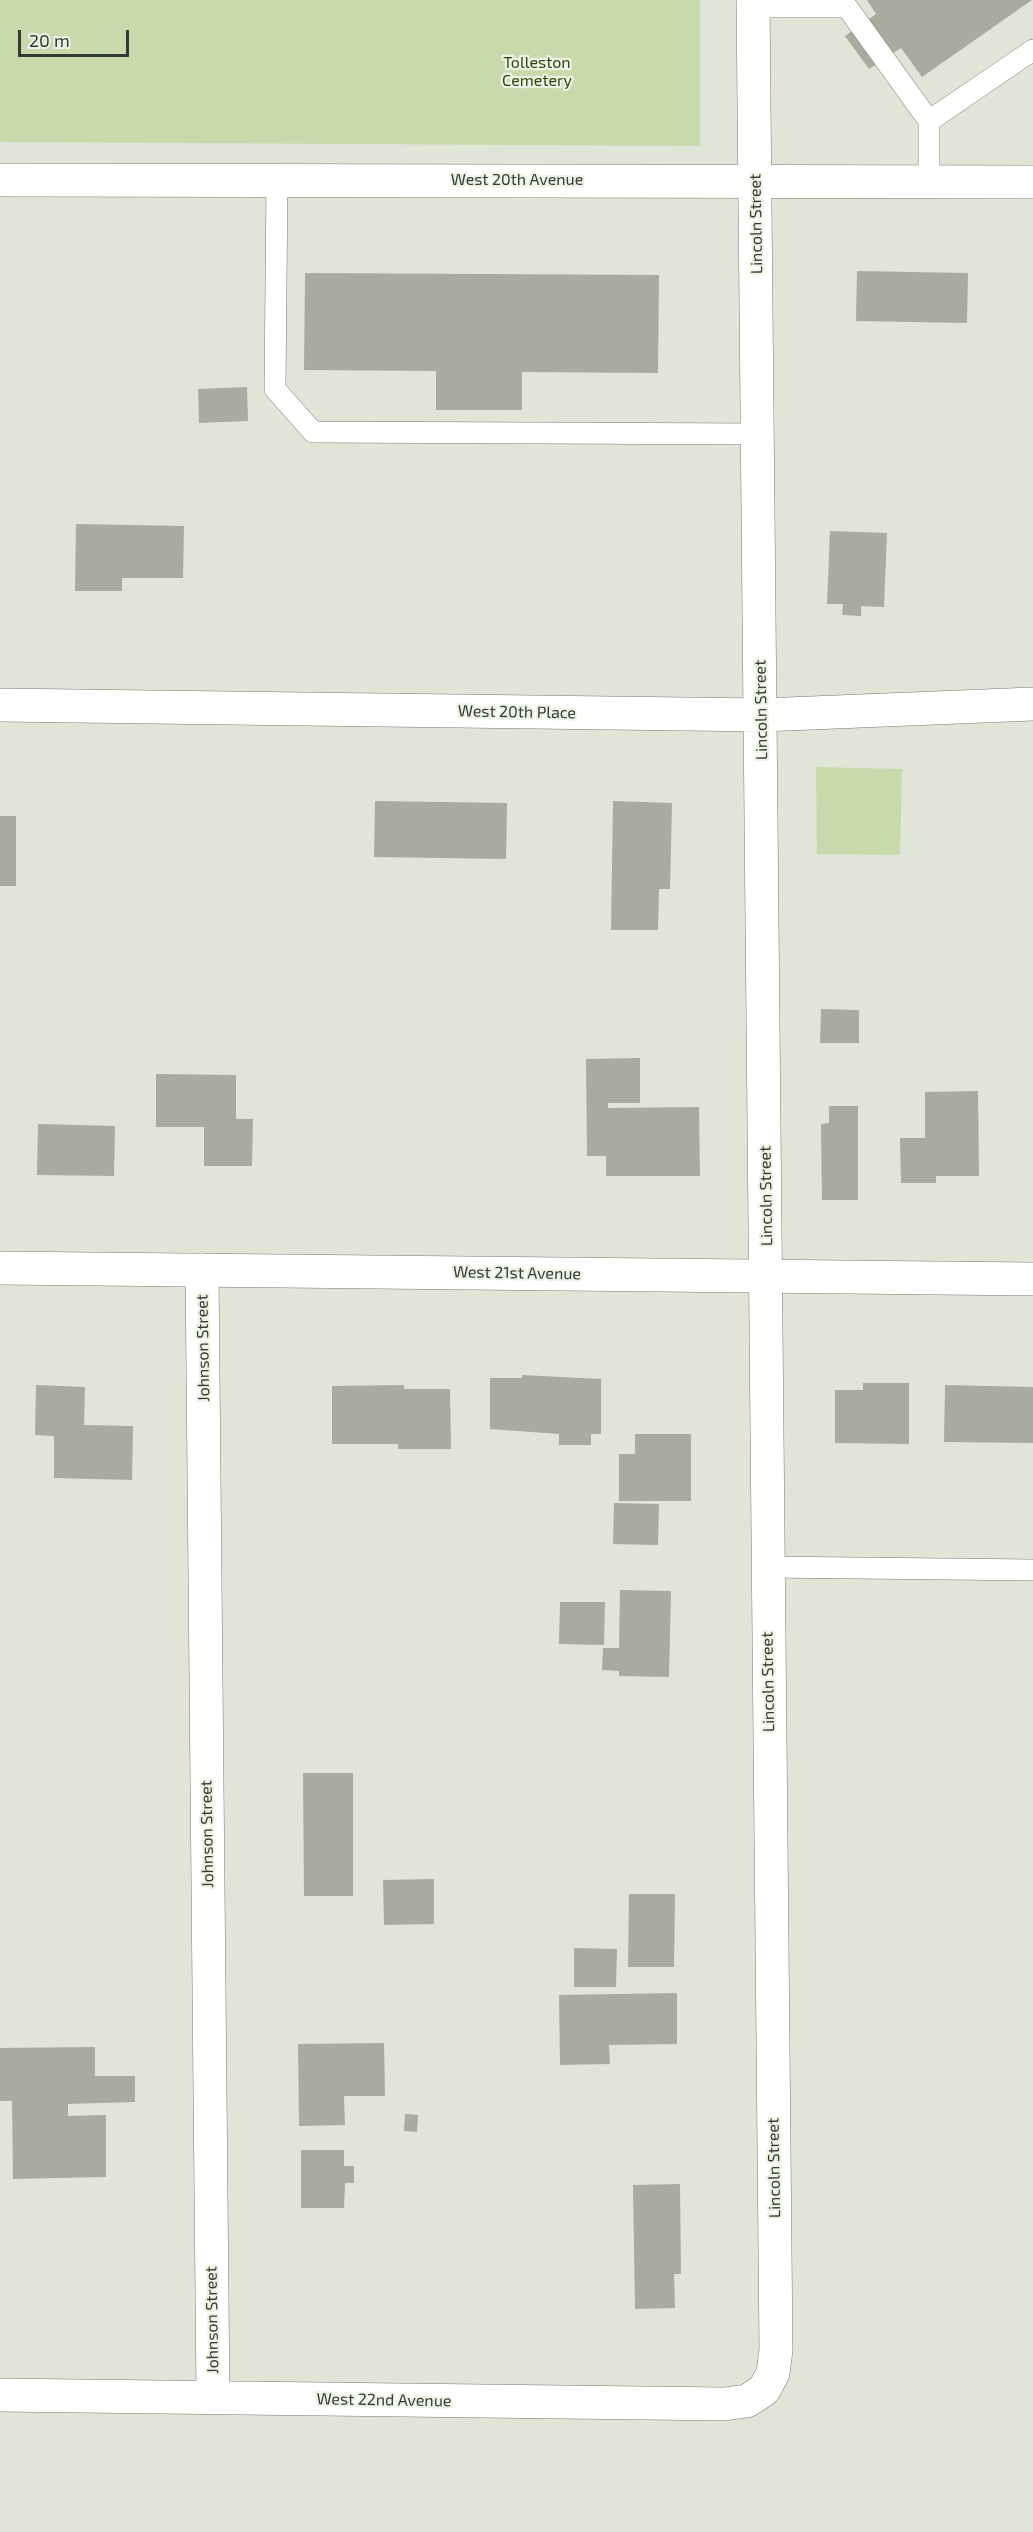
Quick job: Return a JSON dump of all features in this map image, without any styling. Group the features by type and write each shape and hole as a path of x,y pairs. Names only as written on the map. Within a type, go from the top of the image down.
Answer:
{"street":[{"name":"Lincoln Street","path":"753,3 762,715 766,1567 776,2350 773,2373 764,2390"},
{"name":"West 20th Avenue","path":"0,180 1033,182"},
{"name":"West 20th Place","path":"0,705 762,715 1033,705"},
{"name":"West 21st Avenue","path":"0,1268 1033,1279"},
{"name":"Johnson Street","path":"202,1270 213,2397"},
{"name":"West 22nd Avenue","path":"0,2396 724,2404 747,2401 764,2390"}],"lane":[{"path":"753,3 847,7 928,121 928,182"},
{"path":"928,121 1033,50"},
{"path":"278,180 275,389 313,432 759,434"},
{"path":"766,1567 1033,1570"}],"green space":[{"name":"Tolleston Cemetery","path":"0,0 700,0 700,146 0,142"},
{"path":"816,767 902,769 900,855 817,854"}],"building":[{"path":"867,0 1032,0 922,77 901,48 869,69 845,36 876,14"},
{"path":"857,271 968,273 967,323 856,321"},
{"path":"305,273 659,275 658,373 522,372 522,410 436,410 436,371 304,370"},
{"path":"247,387 248,421 199,423 198,389"},
{"path":"76,524 184,526 183,578 122,578 122,591 75,591"},
{"path":"830,531 887,533 884,607 861,606 861,616 842,615 843,604 827,604"},
{"path":"375,801 507,803 506,859 374,857"},
{"path":"613,801 672,803 670,889 659,889 658,930 611,930"},
{"path":"0,816 16,816 16,886 0,886"},
{"path":"821,1009 859,1010 859,1043 820,1043"},
{"path":"640,1058 640,1103 608,1103 608,1108 699,1107 700,1176 606,1176 606,1156 587,1156 586,1059"},
{"path":"156,1074 236,1075 236,1119 253,1119 252,1166 204,1166 204,1127 156,1127"},
{"path":"978,1091 979,1176 936,1176 936,1183 901,1183 900,1138 925,1138 925,1092"},
{"path":"829,1106 858,1106 858,1200 822,1200 821,1124 829,1123"},
{"path":"38,1124 115,1126 114,1176 37,1175"},
{"path":"522,1375 601,1379 601,1434 591,1434 591,1445 559,1445 559,1434 490,1429 490,1378 522,1378"},
{"path":"863,1383 909,1383 909,1444 835,1443 835,1390 863,1390"},
{"path":"36,1385 85,1387 84,1425 133,1426 132,1480 54,1478 54,1436 35,1435"},
{"path":"404,1385 404,1389 450,1389 451,1449 398,1449 398,1444 332,1444 332,1386"},
{"path":"945,1385 1033,1387 1033,1443 944,1442"},
{"path":"635,1434 691,1434 691,1501 619,1501 619,1454 635,1454"},
{"path":"614,1503 659,1504 658,1545 613,1544"},
{"path":"620,1590 671,1591 669,1677 619,1676 619,1671 602,1670 603,1648 619,1648"},
{"path":"560,1602 605,1602 604,1645 559,1644"},
{"path":"303,1773 353,1773 353,1896 304,1896"},
{"path":"434,1879 434,1924 384,1925 383,1880"},
{"path":"629,1894 675,1894 674,1967 628,1967"},
{"path":"574,1948 617,1949 616,1987 574,1987"},
{"path":"677,1993 677,2044 609,2045 610,2064 560,2065 559,1995"},
{"path":"384,2043 385,2096 344,2096 345,2125 299,2126 298,2044"},
{"path":"95,2047 95,2076 135,2076 135,2102 68,2104 68,2116 106,2115 106,2177 13,2179 12,2101 0,2101 0,2048"},
{"path":"405,2114 418,2115 417,2132 404,2131"},
{"path":"301,2150 344,2150 344,2166 354,2166 354,2183 345,2183 344,2208 301,2208"},
{"path":"680,2184 681,2274 674,2274 675,2308 635,2309 633,2185"}]}
